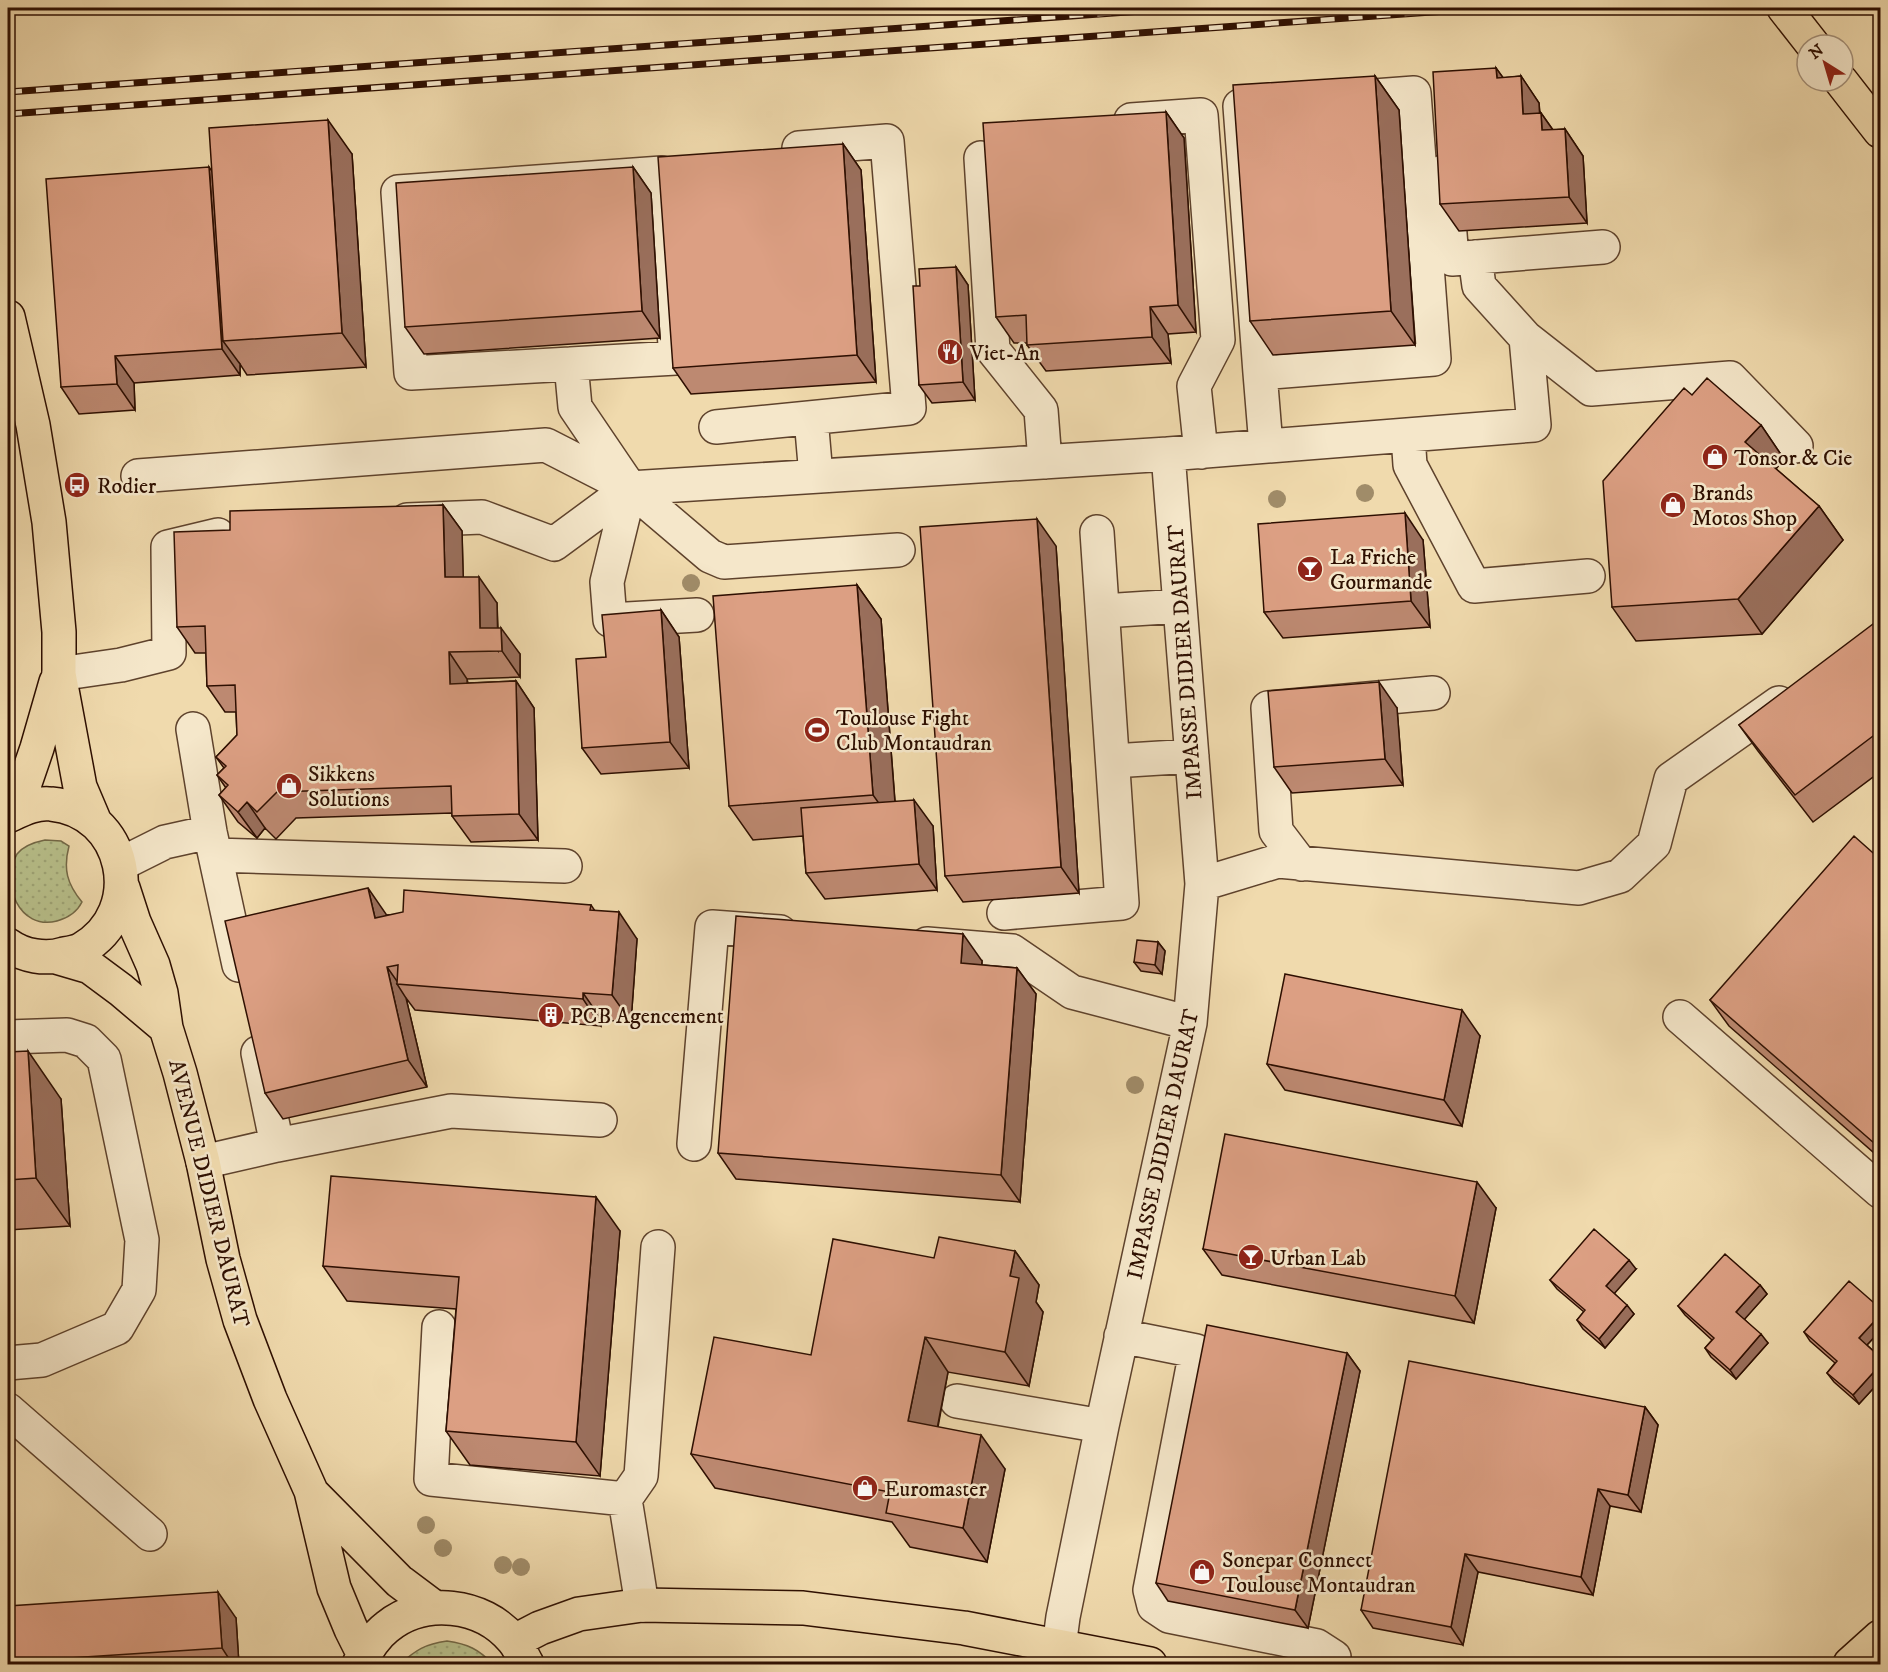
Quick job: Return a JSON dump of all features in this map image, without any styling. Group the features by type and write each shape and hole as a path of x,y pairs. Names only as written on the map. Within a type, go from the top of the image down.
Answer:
{"main road":[{"path":"1787,12 1804,33"},
{"path":"1851,93 1881,131"},
{"path":"8,317 33,425 49,522 59,633 58,674 80,787 94,820"},
{"path":"8,815 24,786 58,674"},
{"path":"8,815 30,806 50,804 70,808 94,820"},
{"name":"AVENUE DIDIER DAURAT","path":"94,820 111,842 134,922 153,965 161,993 166,1028 203,1162 223,1259 240,1320 270,1399 310,1491 334,1588 361,1660"},
{"path":"56,957 81,950 101,934 116,913 122,876"},
{"name":"AVENUE DIDIER DAURAT","path":"10,949 35,956 56,957 90,968 121,990 166,1028"},
{"name":"AVENUE DIDIER DAURAT","path":"310,1491 399,1581 435,1608"},
{"path":"361,1660 386,1627 418,1611 435,1608 458,1609 479,1615 499,1626 521,1653 540,1628 579,1614 642,1605 802,1608 964,1628 1150,1665"},
{"path":"1850,1665 1881,1637"}],"street":[{"path":"1439,88 1452,260 1603,247"},
{"path":"1260,373 1434,359 1414,93 1240,106 1260,373 1266,446"},
{"path":"1131,120 1201,115 1218,340 1194,386 1201,452"},
{"path":"716,427 909,408 887,141 768,151"},
{"path":"981,158 993,350 1041,410 1045,462"},
{"path":"662,173 676,358 571,364 411,373 398,192 662,173"},
{"path":"1475,257 1479,286 1526,338 1591,389 1730,378 1796,446"},
{"path":"375,522 482,516 554,544 630,488 1201,452 1533,425 1526,338"},
{"path":"571,364 575,407 630,488 607,582 610,620 697,615"},
{"path":"811,418 816,476"},
{"path":"1407,435 1410,465 1474,586 1588,576"},
{"path":"138,476 546,445 630,488 710,556 724,562 898,550"},
{"name":"IMPASSE DIDIER DAURAT","path":"1059,1647 1102,1426 1190,1023 1202,884 1168,454"},
{"path":"58,674 121,665 169,653 168,547 245,528"},
{"path":"1004,913 1122,903 1097,532"},
{"path":"1103,611 1180,606"},
{"path":"1202,884 1278,861 1579,888 1620,876 1654,844 1671,779 1804,685"},
{"path":"1301,864 1276,831 1268,708 1434,693"},
{"path":"193,729 213,844 245,994"},
{"path":"1113,761 1192,756"},
{"path":"122,876 165,842 565,866"},
{"path":"694,1144 712,927 804,934"},
{"path":"897,942 1012,951 1072,992 1190,1023"},
{"path":"1680,1017 1881,1191"},
{"path":"252,1029 277,1145"},
{"path":"8,1037 67,1035 86,1041 104,1059 142,1240 139,1290 117,1328 42,1360 8,1363"},
{"path":"203,1162 451,1111 600,1120"},
{"path":"642,1605 625,1499 641,1476 658,1247"},
{"path":"439,1327 432,1479 625,1499"},
{"path":"1121,1336 1196,1351 1150,1590 1154,1606 1169,1616 1317,1646 1334,1657 1332,1665"},
{"path":"957,1401 1102,1426"},
{"path":"8,1410 150,1533"}],"green space":[{"path":"45,840 61,841 69,846 66,862 68,876 82,902 78,909 68,916 57,921 44,922 32,919 23,912 12,891 11,878 12,866 17,854 26,846"},
{"path":"447,1641 472,1648 493,1664 400,1664 421,1648"}],"building":[{"path":"1496,68 1497,78 1521,76 1523,114 1541,113 1542,130 1565,129 1569,197 1440,204 1433,72"},
{"path":"1375,76 1391,311 1250,321 1233,85"},
{"path":"1166,112 1178,305 1150,307 1152,337 1027,345 1026,315 996,317 983,123"},
{"path":"328,120 342,333 223,341 209,128"},
{"path":"843,144 857,355 673,368 658,157"},
{"path":"209,167 222,349 115,356 117,384 61,387 46,179"},
{"path":"633,167 642,311 405,327 396,183"},
{"name":"Viet-An","path":"956,267 963,382 919,385 913,286 920,286 919,269"},
{"path":"1707,378 1761,425 1745,442 1819,506 1738,599 1612,607 1603,481 1684,388 1692,395"},
{"path":"443,505 445,577 479,577 480,628 501,628 502,651 449,652 450,684 516,681 519,814 452,816 451,786 277,792 257,812 247,802 238,812 219,795 228,785 217,775 226,766 216,757 237,735 235,685 207,686 205,626 177,627 174,532 230,530 230,511"},
{"path":"1405,513 1411,601 1264,612 1258,524"},
{"path":"1037,519 1061,867 945,876 920,527"},
{"name":"Toulouse Fight Club Montaudran","path":"857,585 873,795 729,806 713,596"},
{"path":"661,610 670,742 582,748 576,659 606,657 602,615"},
{"path":"1877,621 1881,626 1881,730 1795,795 1739,725"},
{"path":"1379,682 1385,759 1274,767 1268,691"},
{"path":"914,800 919,864 806,873 801,808"},
{"path":"1854,836 1881,860 1881,1136 1874,1143 1710,1000"},
{"name":"PCB Agencement","path":"368,888 375,918 403,912 404,890 591,905 590,910 619,912 612,995 583,993 583,999 397,984 398,965 387,967 408,1060 265,1093 225,921"},
{"path":"736,916 963,934 961,963 1017,968 1001,1175 718,1153"},
{"path":"1137,940 1158,942 1155,965 1134,962"},
{"path":"1285,974 1462,1010 1444,1100 1267,1064"},
{"path":"28,1051 36,1178 8,1180 8,1052"},
{"path":"1225,1134 1477,1182 1455,1296 1203,1249"},
{"path":"331,1176 596,1197 576,1442 446,1431 459,1277 323,1266"},
{"path":"1594,1229 1629,1260 1606,1286 1627,1305 1599,1339 1577,1320 1585,1310 1550,1280"},
{"path":"939,1237 1015,1251 1010,1276 1019,1278 1005,1352 925,1337 908,1421 981,1435 963,1528 886,1513 890,1492 691,1454 714,1337 811,1355 833,1239 934,1258"},
{"path":"1725,1254 1760,1285 1736,1312 1761,1334 1730,1370 1705,1348 1714,1338 1678,1306"},
{"path":"1849,1281 1881,1309 1881,1314 1859,1338 1881,1358 1881,1364 1853,1395 1827,1373 1837,1361 1804,1332"},
{"path":"1207,1325 1347,1353 1295,1610 1156,1583"},
{"path":"1409,1361 1645,1407 1628,1495 1598,1489 1581,1577 1465,1554 1451,1627 1361,1610"},
{"path":"218,1592 222,1648 8,1662 8,1606"}],"railway":[{"path":"8,92 1183,8"},
{"path":"8,114 1488,8"}],"place":[{"name":"Viet-An","path":"950,352"},
{"name":"Tonsor & Cie","path":"1715,457"},
{"name":"Rodier","path":"77,485"},
{"name":"Brands Motos Shop","path":"1673,505"},
{"name":"La Friche Gourmande","path":"1310,569"},
{"name":"Toulouse Fight Club Montaudran","path":"817,730"},
{"name":"Sikkens Solutions","path":"289,786"},
{"name":"PCB Agencement","path":"551,1015"},
{"name":"Urban Lab","path":"1251,1257"},
{"name":"Euromaster","path":"865,1488"},
{"name":"Sonepar Connect Toulouse Montaudran","path":"1202,1572"}]}
